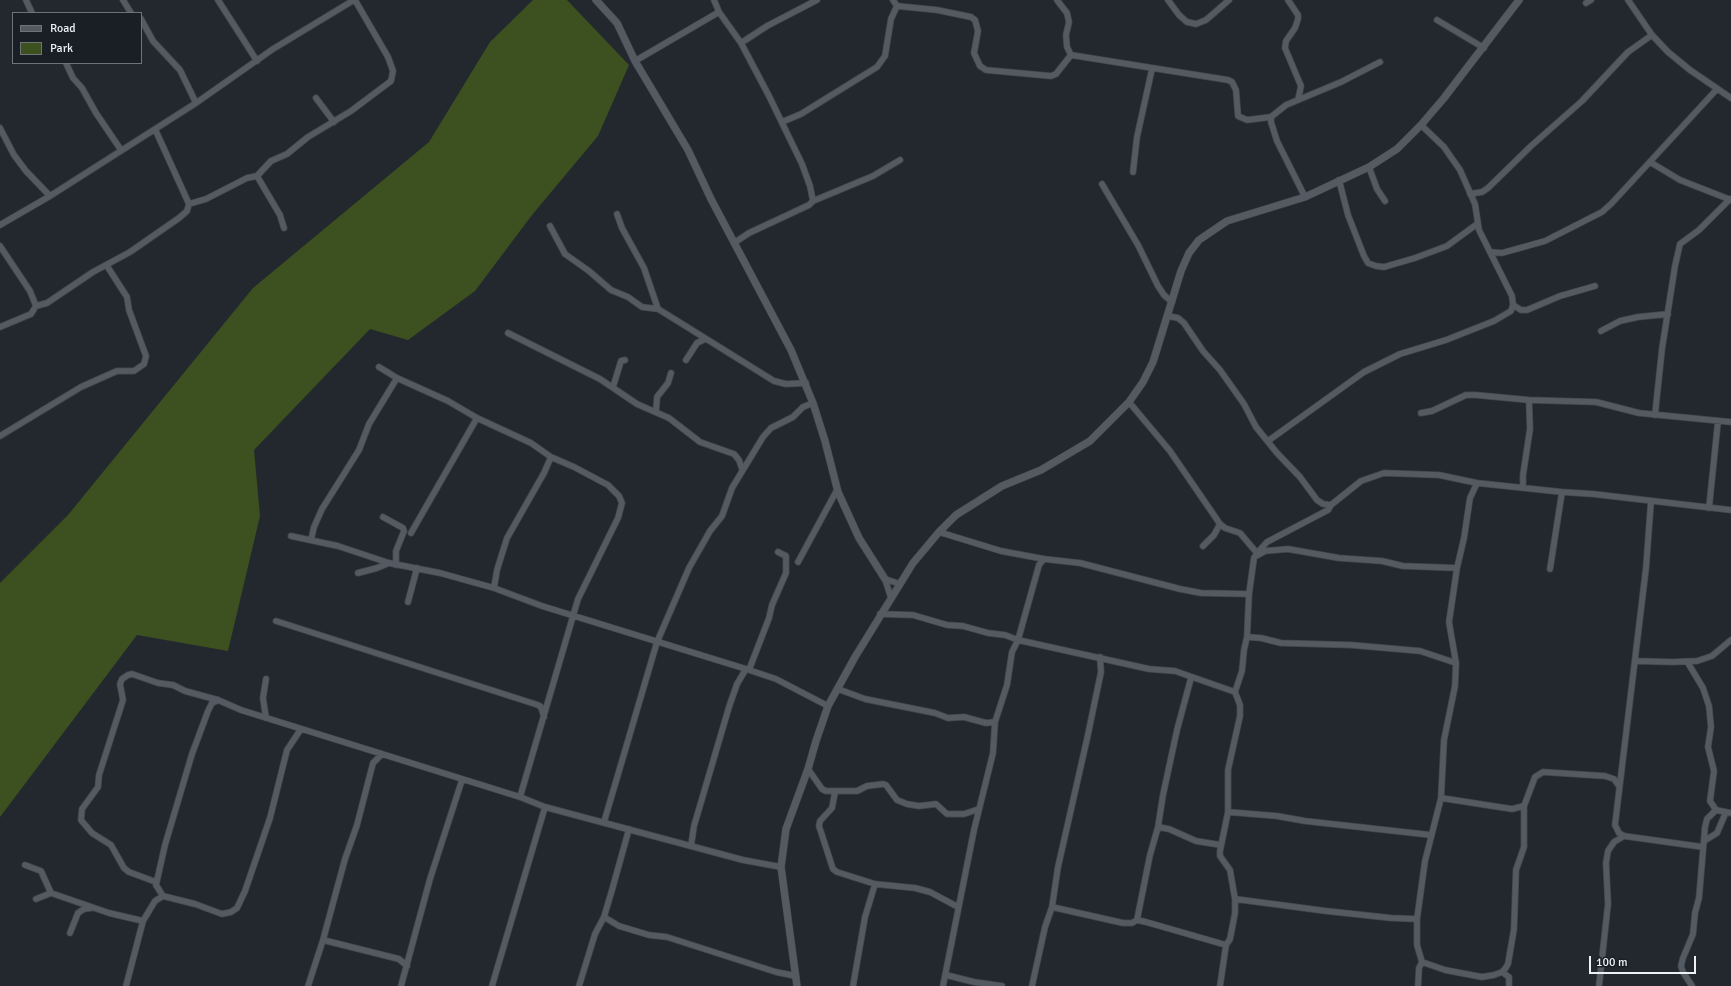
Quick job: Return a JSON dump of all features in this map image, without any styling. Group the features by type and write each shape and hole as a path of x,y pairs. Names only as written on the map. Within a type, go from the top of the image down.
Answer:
{"street":[{"path":"26,0 32,12"},
{"path":"123,0 130,12"},
{"path":"218,0 257,60"},
{"path":"0,225 50,196 196,103 273,49 354,0 388,57 393,76 391,81 334,122 314,132 287,154 271,161 257,176 247,178 206,200 189,204"},
{"path":"596,0 617,23 635,61 688,150 806,383 825,441 837,490 859,538 885,579 890,598"},
{"path":"714,0 719,12 741,43 782,122 808,178 813,201"},
{"path":"741,43 767,26 817,0"},
{"path":"893,0 897,6"},
{"path":"1057,0 1067,12 1069,22 1066,35 1067,46 1071,55"},
{"path":"1168,0 1179,15 1187,22 1196,24 1206,20 1229,0"},
{"path":"1288,0 1298,15 1295,28 1286,42 1285,48 1301,86 1298,100"},
{"path":"797,986 781,867 786,829 808,769 828,706 880,614 913,563 939,532 956,515 1002,486 1041,470 1090,441 1129,402 1143,382 1153,362 1168,316 1180,271 1189,253 1199,240 1210,231 1227,221 1304,196 1369,167 1397,149 1421,125 1484,48 1519,0"},
{"path":"1628,0 1652,35 1668,52 1731,98"},
{"path":"782,122 801,114 877,67 885,56 891,19 897,6"},
{"path":"897,6 937,10 971,17 975,20 978,31 974,54 980,66 986,70 1051,76 1056,74 1071,55"},
{"path":"635,61 719,12"},
{"path":"1437,20 1484,48"},
{"path":"142,21 153,41 180,70 196,103"},
{"path":"1470,194 1482,192 1492,185 1525,151 1582,101 1628,52 1652,35"},
{"path":"1071,55 1152,69 1218,77 1228,80 1232,82 1236,90 1238,116 1247,120 1271,117 1286,105 1341,82 1380,62"},
{"path":"66,64 73,78 88,96 96,113 121,150"},
{"path":"1133,172 1137,137 1152,69"},
{"path":"1490,252 1502,253 1545,241 1584,222 1611,204 1717,88"},
{"path":"316,98 334,122"},
{"path":"1271,117 1271,122 1277,140 1304,196"},
{"path":"1421,125 1451,157 1460,170 1478,215 1477,224 1508,287 1514,304 1521,310 1527,310 1560,296 1595,286"},
{"path":"0,128 14,155 26,171 50,196"},
{"path":"0,327 31,314 36,306 47,303 69,287 107,266 179,218 187,211 189,204 155,129"},
{"path":"734,243 749,233 809,205 813,201 873,176 900,160"},
{"path":"1650,162 1680,180 1730,199 1698,230 1680,244 1675,266 1655,415"},
{"path":"1369,167 1377,189 1385,201"},
{"path":"257,176 280,215 284,228"},
{"path":"1339,180 1348,215 1364,256 1368,263 1376,266 1384,266 1415,258 1447,246 1477,224"},
{"path":"1102,184 1138,245 1158,286 1164,295 1172,302"},
{"path":"617,214 622,228 644,268 658,309"},
{"path":"550,226 565,254 589,271 605,286 628,296 642,307 658,309 705,339 720,346 774,381 786,384 806,383"},
{"path":"0,246 30,291 36,306"},
{"path":"0,436 88,384 117,371 134,371 144,364 146,356 129,310 127,297 107,266"},
{"path":"1268,441 1364,372 1400,354 1446,340 1494,321 1511,311 1514,304"},
{"path":"1601,331 1620,321 1638,316 1668,314"},
{"path":"1168,316 1178,318 1184,323 1203,351 1220,370 1244,404 1256,427 1317,500 1323,504 1331,505"},
{"path":"508,333 564,360 613,387 637,404 656,412 681,426 700,442 734,454 739,460 742,469"},
{"path":"686,360 698,343 705,339"},
{"path":"613,387 621,361 625,360"},
{"path":"379,367 397,378 448,401 477,418 531,443 550,457 574,466 608,485 619,496 622,503 618,518 583,586 520,797"},
{"path":"656,412 657,397 668,383 671,373"},
{"path":"311,540 314,527 322,509 358,450 369,424 397,378"},
{"path":"1421,413 1432,411 1471,395 1529,400 1596,402 1655,415 1731,422"},
{"path":"1523,488 1523,476 1530,429 1529,400"},
{"path":"1129,402 1179,464 1220,524 1225,528 1240,533 1255,555"},
{"path":"604,822 656,642 689,568 710,531 722,516 732,488 742,469 754,455 763,437 771,428 793,417 803,407 813,403"},
{"path":"411,532 477,418"},
{"path":"1709,508 1718,421"},
{"path":"494,588 497,570 507,538 544,473 550,457"},
{"path":"739,460 748,461"},
{"path":"1220,986 1226,945 1233,928 1235,898 1230,870 1220,856 1228,812 1228,770 1240,716 1240,706 1235,692 1242,671 1247,638 1248,594 1255,555 1267,542 1328,510 1331,505 1362,481 1384,473 1439,475 1477,483 1593,494 1731,510"},
{"path":"1418,986 1419,968 1422,962 1417,945 1417,919 1425,861 1441,798 1444,740 1455,686 1456,663 1449,622 1470,498 1477,483"},
{"path":"798,562 837,490"},
{"path":"1550,569 1562,492"},
{"path":"1651,501 1646,568 1615,825 1619,833 1624,836 1704,844 1717,833 1728,812 1716,810 1710,801 1714,771 1708,747 1711,727 1709,706 1703,688 1688,663"},
{"path":"383,517 403,528 404,531 396,551 396,565"},
{"path":"1204,546 1214,535 1220,524"},
{"path":"939,532 1001,550 1044,559 1080,563 1180,589 1201,592 1248,594"},
{"path":"292,536 338,546 388,563 418,568 494,588 574,616 776,679 828,706"},
{"path":"1255,555 1265,551 1288,549 1339,558 1382,561 1409,566 1457,568"},
{"path":"691,846 694,826 729,706 737,684 747,669 769,618 772,605 786,573 786,556 778,552"},
{"path":"1033,557 1038,565"},
{"path":"943,986 979,809 993,753 995,722 1007,685 1012,652 1018,640 1038,565 1044,559"},
{"path":"358,573 378,568 388,563"},
{"path":"408,602 418,568"},
{"path":"885,579 900,584"},
{"path":"880,614 914,615 938,623 968,627 1018,640 1149,669 1174,671 1235,692"},
{"path":"276,621 538,705 541,707 544,717"},
{"path":"1247,638 1261,638 1281,643 1350,645 1420,651 1456,663"},
{"path":"1635,661 1688,663 1712,656 1731,640"},
{"path":"1032,986 1045,927 1052,907 1058,867 1076,791 1100,672 1100,657"},
{"path":"156,882 129,872 124,868 111,845 92,833 81,820 82,809 98,787 99,775 123,700 120,684 125,676 132,674 149,681 172,685 195,694 218,700 241,710 520,797 545,807 743,860 781,867"},
{"path":"1137,920 1150,855 1158,827 1162,795 1191,678"},
{"path":"266,679 262,698 266,718"},
{"path":"838,689 865,699 935,712 948,718 970,718 986,723 995,722"},
{"path":"218,700 212,703 208,711 179,794 156,882 157,889 164,896 195,904 222,914 231,912 237,908 245,891 270,818 287,750 301,729"},
{"path":"986,723 994,732"},
{"path":"308,986 323,940 345,858 358,826 373,763 382,754"},
{"path":"808,769 822,789 835,792 857,791 867,786 883,784 886,785 897,800 907,804 919,806 936,804 947,814 964,814 979,809"},
{"path":"1422,962 1445,970 1482,977 1502,972 1508,964 1512,943 1516,870 1524,847 1524,806 1535,777 1543,772 1611,777 1619,786"},
{"path":"401,986 430,879 462,780"},
{"path":"835,792 832,808 820,821 819,826 830,862 837,872 875,884 915,888 930,892 958,907"},
{"path":"1441,798 1512,809 1524,806"},
{"path":"492,986 545,807"},
{"path":"1692,986 1683,972 1681,966 1682,958 1693,934 1702,883 1707,819 1716,810"},
{"path":"1228,812 1277,816 1305,821 1368,826 1432,835"},
{"path":"1158,827 1169,829 1196,841 1221,845"},
{"path":"580,986 595,934 604,917 629,830"},
{"path":"1600,986 1608,904 1606,863 1608,851 1614,842 1624,836"},
{"path":"25,865 41,871 51,893"},
{"path":"853,986 865,917 875,884"},
{"path":"36,899 51,893 130,920 144,921"},
{"path":"126,986 144,921 155,901 164,896"},
{"path":"1235,898 1326,911 1391,918 1417,919"},
{"path":"1052,907 1123,923 1132,923 1137,920 1226,945"},
{"path":"70,932 78,913 84,909 93,908"},
{"path":"604,917 619,926 649,935 667,937 776,972 796,976"},
{"path":"323,940 399,959 407,966"},
{"path":"1502,972 1509,977 1509,986"},
{"path":"946,975 974,982 1002,986"}],"green space":[{"path":"533,0 567,0 629,65 598,136 532,215 475,291 408,340 370,329 254,450 260,516 228,651 137,635 0,817 0,583 68,515 253,288 429,142 490,42"}]}
